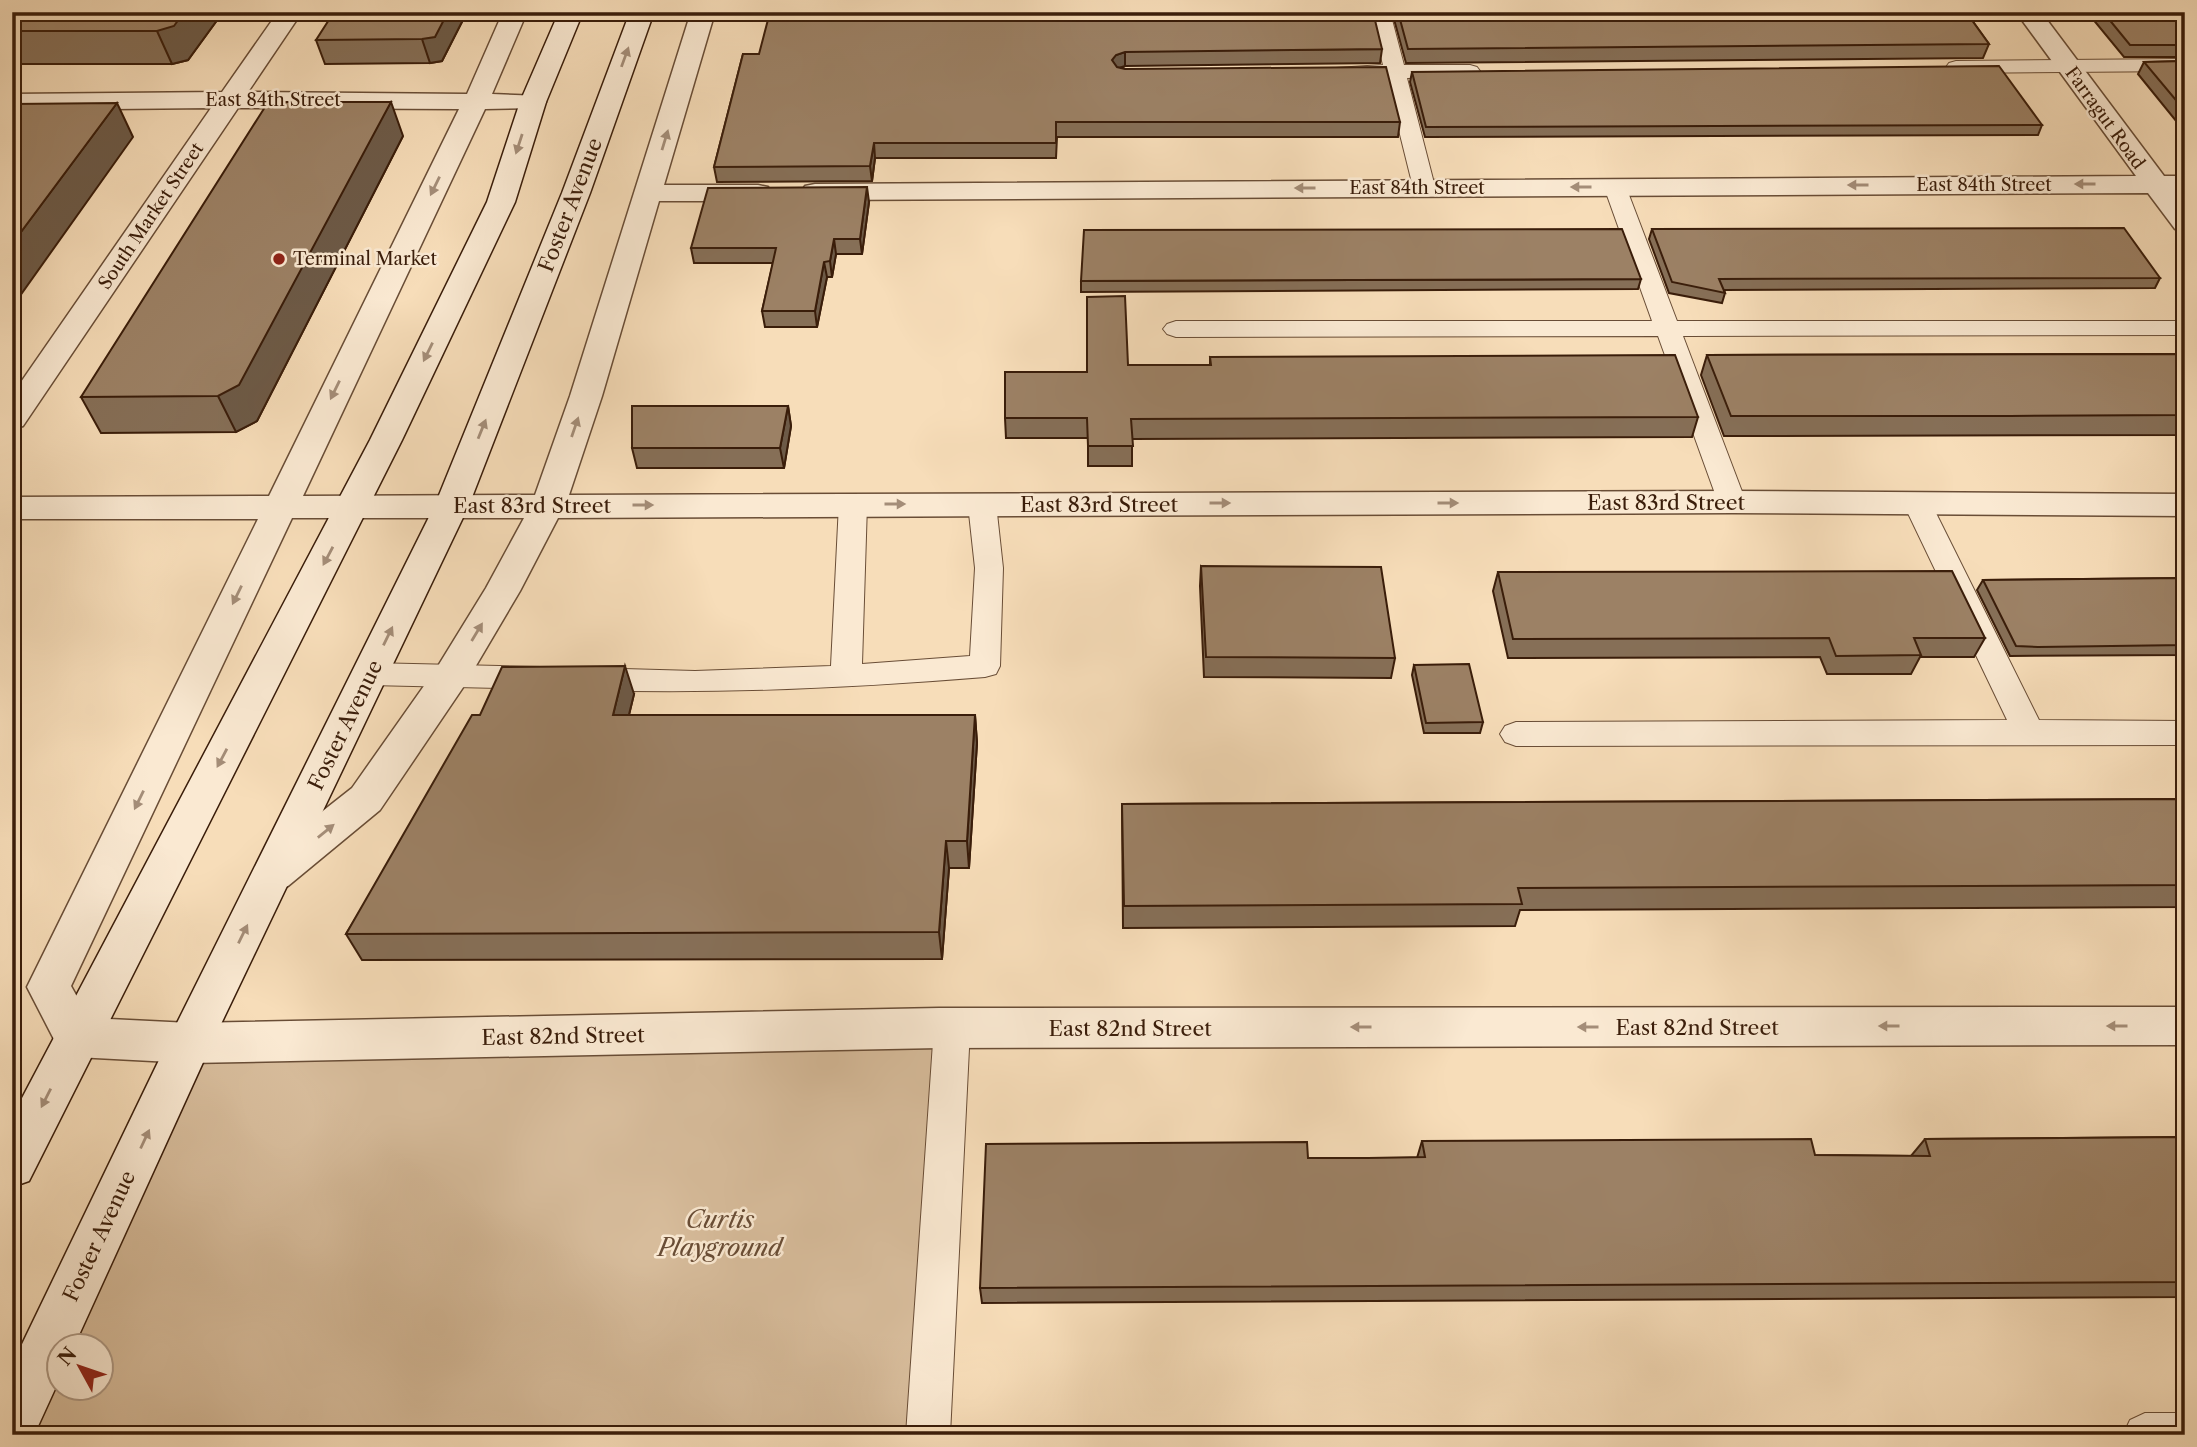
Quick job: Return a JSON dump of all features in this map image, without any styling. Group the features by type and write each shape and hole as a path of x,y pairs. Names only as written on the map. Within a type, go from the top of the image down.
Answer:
{"street":[{"name":"South Market Street","path":"12,419 290,12"},
{"path":"76,1037 49,987 476,102 515,12"},
{"path":"12,1165 76,1037 354,506 501,202 533,102 570,12"},
{"name":"Foster Avenue","path":"12,1423 190,1043 452,505 576,193 642,12"},
{"path":"273,874 366,799 451,676 502,591 548,505 586,396 703,12"},
{"name":"Farragut Road","path":"2028,12 2185,223"},
{"name":"East 84th Street","path":"12,102 533,102"},
{"name":"East 84th Street","path":"649,193 2185,184"},
{"name":"East 83rd Street","path":"12,508 1732,502 2185,505"},
{"name":"East 82nd Street","path":"76,1037 190,1043 952,1028 2185,1026"}],"lane":[{"path":"1380,12 1424,187"},
{"path":"1936,67 2185,65"},
{"path":"1328,73 1493,71"},
{"path":"1615,187 1732,502"},
{"path":"1176,329 2185,328"},
{"path":"846,677 853,504"},
{"path":"370,674 695,682 846,677 985,666 989,568 982,504"},
{"path":"1918,505 2029,732"},
{"path":"1516,734 2185,733"},
{"path":"928,1435 952,1028"},
{"path":"2145,1435 2185,1434"}],"green space":[{"name":"Curtis Playground","path":"939,1028 909,1435 12,1435 46,1360 46,1402 116,1402 116,1332 59,1332 190,1043"}],"building":[{"path":"12,12 184,12 174,26 157,31 12,31"},
{"path":"334,12 448,12 435,37 316,40"},
{"path":"770,12 1373,12 1382,49 1125,52 1116,55 1112,60 1117,67 1125,69 1386,67 1400,122 1056,122 1056,143 874,143 870,166 714,167 743,54 759,54"},
{"path":"1398,12 1966,12 1989,44 1408,49"},
{"path":"2103,12 2185,12 2185,45 2130,45"},
{"path":"2185,61 2185,111 2144,62"},
{"path":"1999,66 2042,125 1426,127 1412,72"},
{"path":"282,102 391,102 239,385 218,396 81,397 265,107"},
{"path":"117,103 12,244 12,104"},
{"path":"867,187 860,239 834,239 830,261 824,262 815,311 762,311 776,248 691,248 708,188"},
{"path":"2124,228 2160,278 1719,279 1725,293 1672,282 1652,229"},
{"path":"1622,229 1641,279 1081,281 1084,230"},
{"path":"1125,296 1128,365 1211,365 1210,357 1675,355 1698,417 1131,419 1133,446 1088,446 1087,418 1005,418 1005,372 1087,372 1087,297"},
{"path":"2185,354 2185,415 2010,416 1731,416 1707,355"},
{"path":"632,406 788,406 780,448 632,448"},
{"path":"1201,566 1381,567 1395,658 1206,657"},
{"path":"1952,571 1985,638 1914,638 1921,655 1836,656 1829,638 1513,639 1498,572"},
{"path":"2185,578 2185,645 2038,647 2016,646 1983,580"},
{"path":"1469,664 1483,722 1426,723 1414,665"},
{"path":"625,666 613,715 975,715 967,841 946,841 939,932 346,934 472,715 480,715 502,667"},
{"path":"2185,799 2185,885 1518,888 1522,904 1124,906 1122,804"},
{"path":"2185,1137 2185,1282 980,1288 986,1144 1307,1142 1308,1158 1368,1158 1425,1157 1422,1141 1811,1139 1815,1155 1930,1156 1925,1139"}],"place":[{"name":"Terminal Market","path":"279,259"}]}
